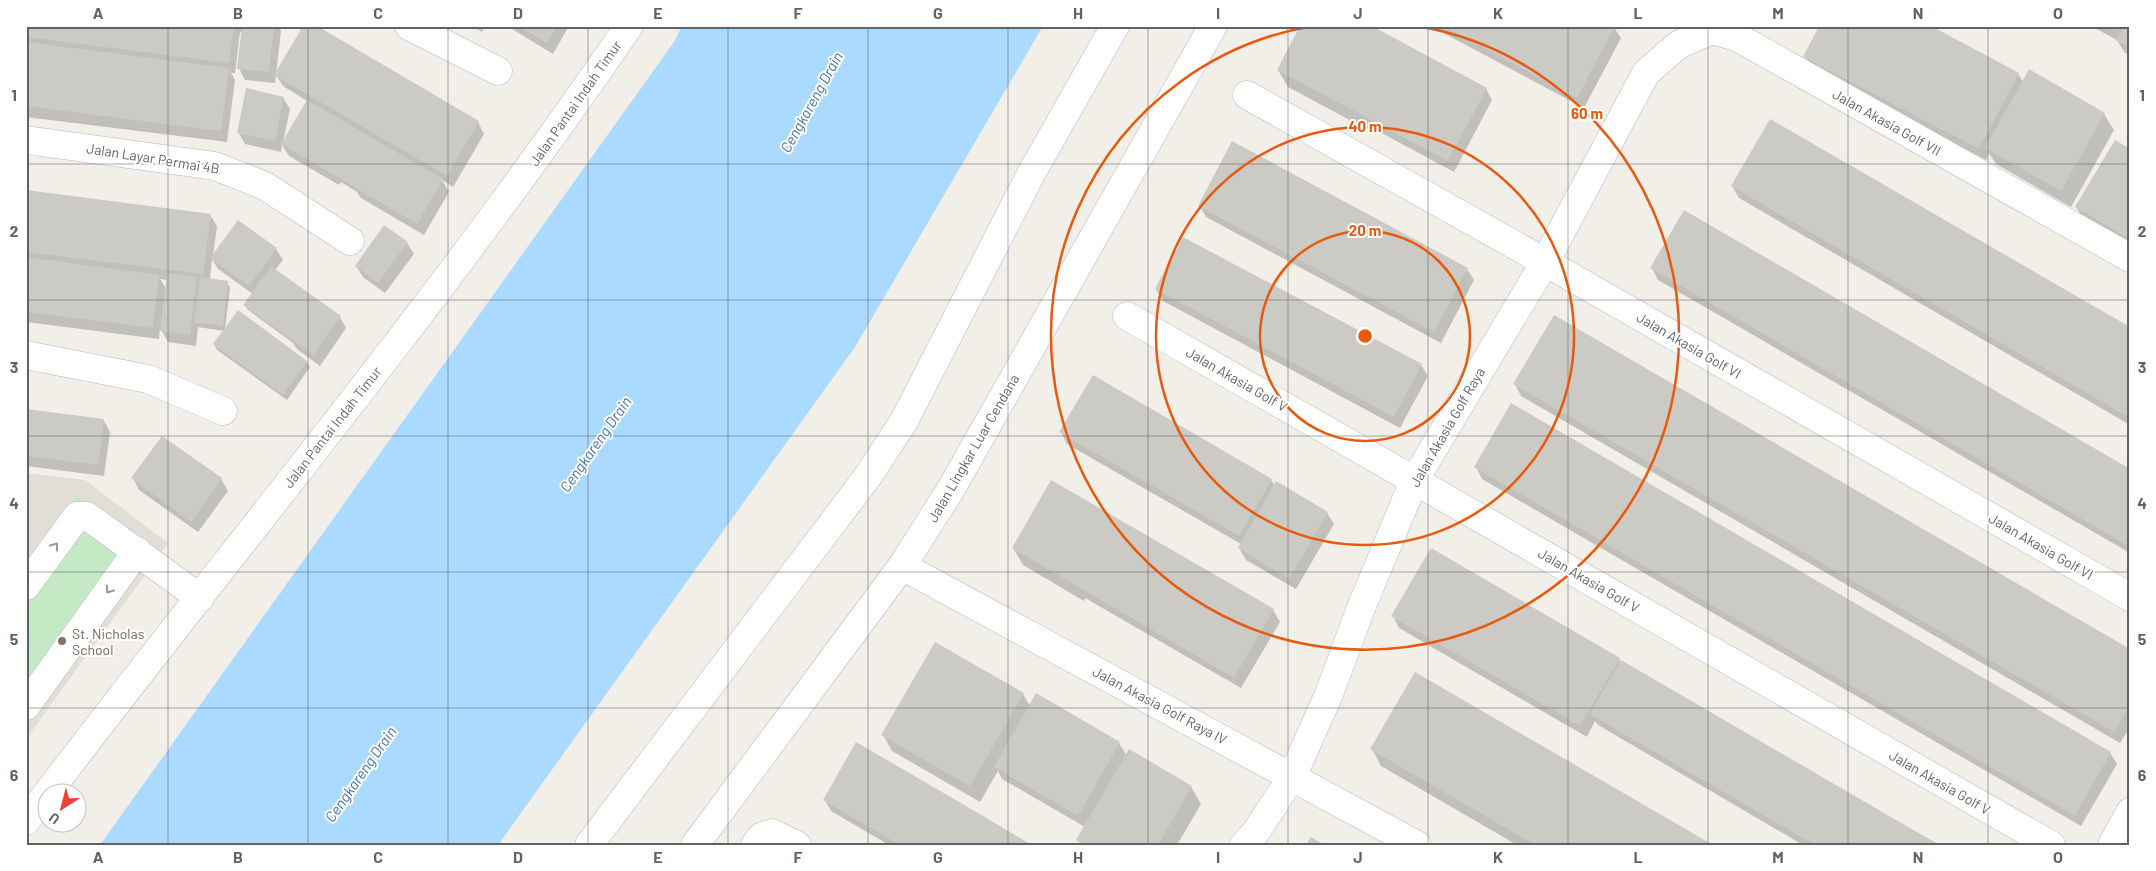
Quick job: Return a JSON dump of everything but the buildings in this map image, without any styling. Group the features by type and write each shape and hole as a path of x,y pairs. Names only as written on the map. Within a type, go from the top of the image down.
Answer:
{"street":[{"path":"409,26 498,71"},
{"name":"Jalan Pantai Indah Timur","path":"26,821 36,790 200,598 485,229 629,26"},
{"path":"589,845 868,476 904,421 1032,172 1116,26"},
{"name":"Jalan Lingkar Luar Cendana","path":"695,845 902,566 951,488 1213,26"},
{"name":"Jalan Akasia Golf VII","path":"1646,73 1678,45 1712,30 1737,37 2130,258"},
{"name":"Jalan Akasia Golf Raya","path":"1244,845 1255,833 1292,777 1329,694 1414,480 1545,262 1646,73"},
{"name":"Jalan Akasia Golf VI","path":"1247,95 1545,262 2130,598"},
{"name":"Jalan Layar Permai 4B","path":"26,140 215,166 265,186 350,241"},
{"name":"Jalan Akasia Golf V","path":"1127,316 2051,845"},
{"path":"26,355 148,379 223,411"},
{"path":"26,586 77,516 87,516 200,598"},
{"path":"26,706 137,551"},
{"name":"Jalan Akasia Golf Raya IV","path":"902,566 1417,845"},
{"path":"2112,845 2130,812"},
{"path":"755,845 761,837 772,833 791,841"}],"shaded area":[{"name":"St. Nicholas School","path":"26,473 85,480 168,543 26,739"}],"green space":[{"path":"76,496 138,540 26,694 26,565"}],"water":[{"name":"Cengkareng Drain","path":"682,26 1043,26 855,347 498,845 100,845 674,42"}],"place":[{"name":"St. Nicholas School","path":"62,641"}]}
